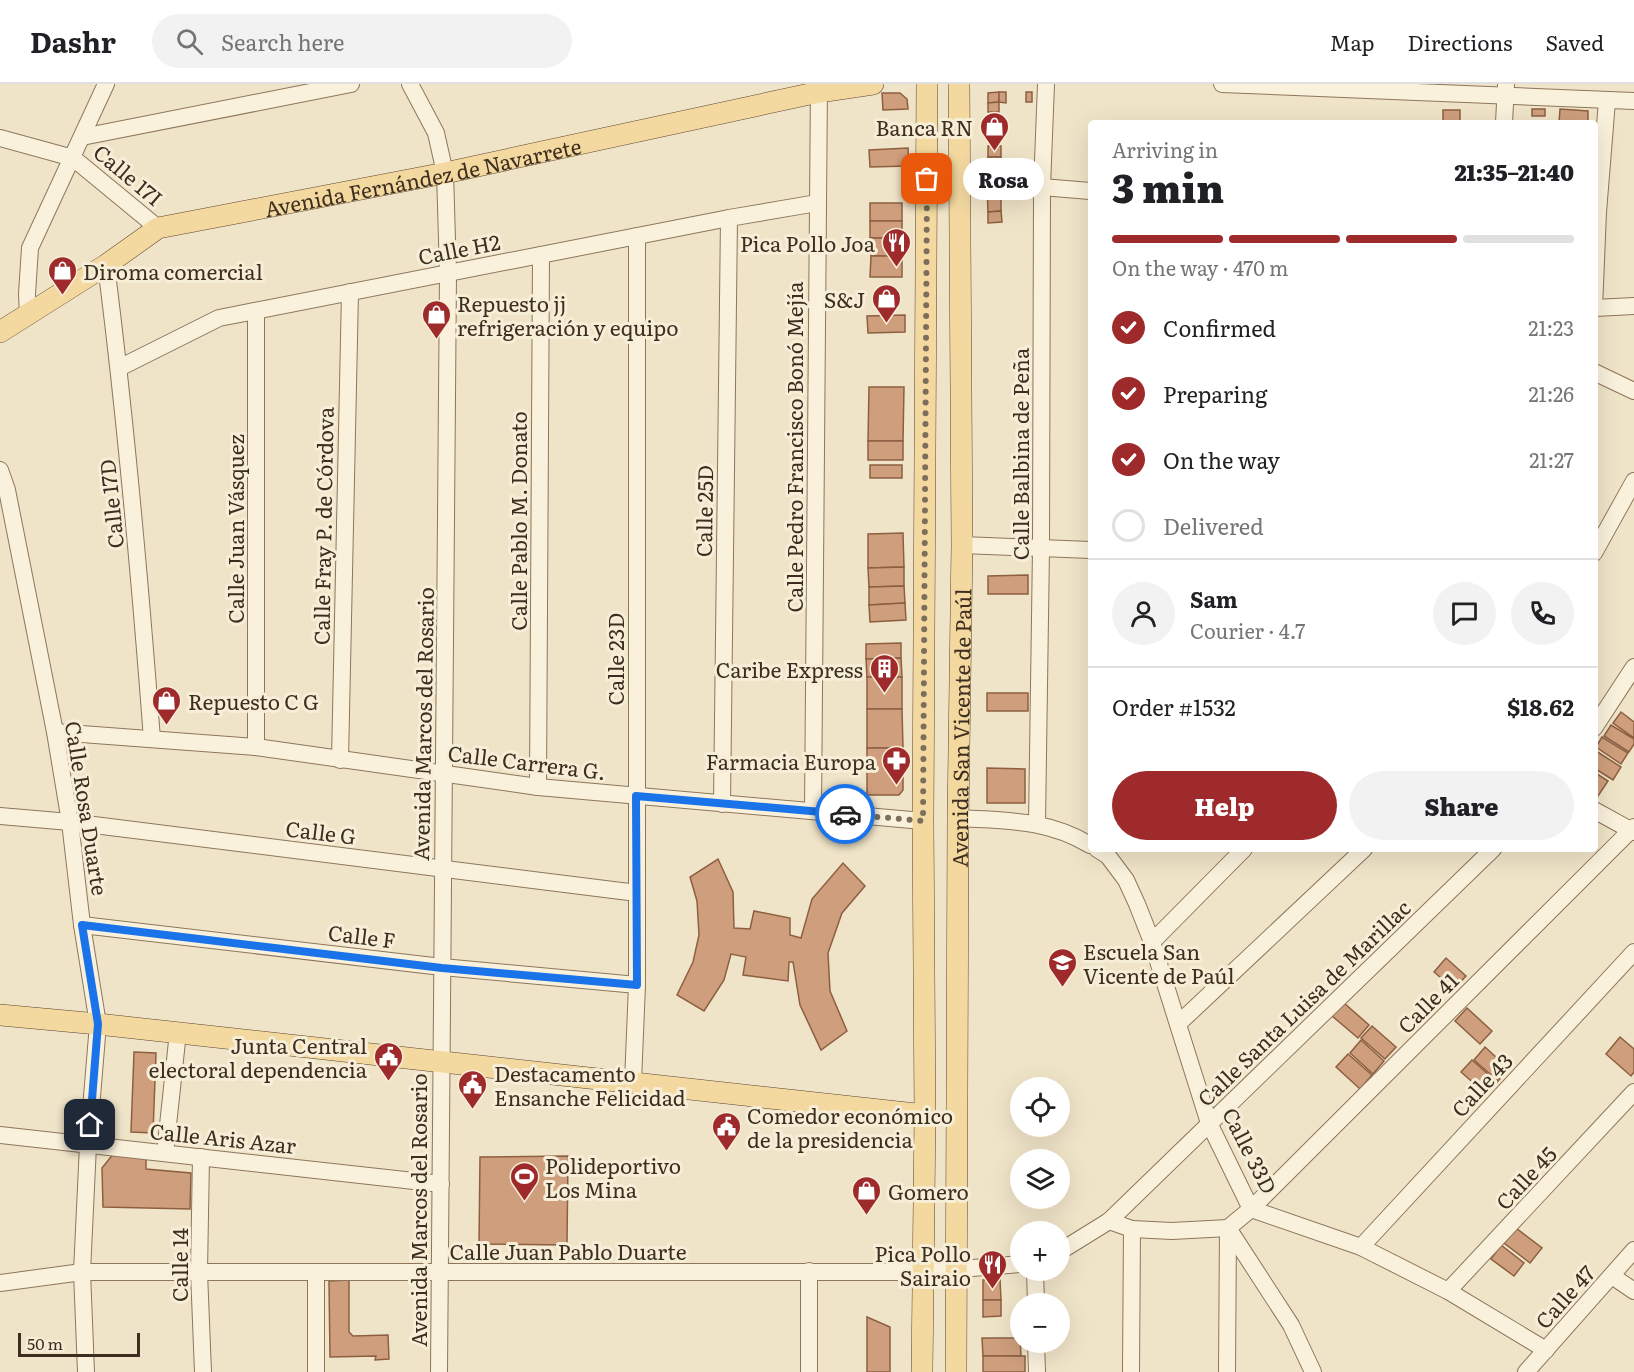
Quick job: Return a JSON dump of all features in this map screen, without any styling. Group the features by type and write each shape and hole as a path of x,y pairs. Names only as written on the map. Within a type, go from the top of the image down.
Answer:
{"main road":[{"name":"Avenida Fernández de Navarrete","path":"0,332 106,265 158,228 445,173 819,88 873,84"},
{"name":"Avenida San Vicente de Paúl","path":"922,1372 925,1115 923,821 927,84"},
{"name":"Avenida San Vicente de Paúl","path":"956,1372 958,818 962,545 959,84"},
{"path":"0,1015 178,1032 925,1115"}],"street":[{"path":"28,315 30,248 106,84"},
{"path":"82,137 292,89 351,84"},
{"name":"Avenida Marcos del Rosario","path":"410,84 436,133 445,173 448,273 439,1372"},
{"name":"Calle Balbina de Peña","path":"1037,824 1041,549 1042,188 1046,84"},
{"path":"1222,84 1506,90 1607,101 1634,101"},
{"name":"Calle Pedro Francisco Bonó Mejía","path":"813,811 819,88"},
{"path":"1504,120 1506,90"},
{"path":"1598,192 1607,101"},
{"name":"Calle 17I","path":"0,138 73,158 158,228"},
{"path":"1042,188 1088,191"},
{"name":"Calle H2","path":"119,368 219,318 729,218 817,203"},
{"name":"Calle 25D","path":"722,804 729,218"},
{"name":"Calle 23D","path":"633,1082 637,985 637,236"},
{"name":"Calle Pablo M. Donato","path":"538,787 541,255"},
{"name":"Calle 17D","path":"106,265 138,555 152,739"},
{"name":"Calle Fray P. de Córdova","path":"340,760 350,292"},
{"path":"1598,308 1634,306"},
{"name":"Calle Juan Vásquez","path":"256,311 256,747"},
{"path":"1598,374 1634,391"},
{"name":"Calle Rosa Duarte","path":"0,470 7,489 55,732 98,1024 88,1145 82,1272 86,1372"},
{"path":"1598,546 1634,481"},
{"path":"962,545 1088,550"},
{"path":"1598,722 1634,667"},
{"name":"Calle Carrera G.","path":"55,732 256,747 538,787 923,821"},
{"path":"1598,812 1633,830"},
{"name":"Calle G","path":"0,816 70,822 637,893"},
{"path":"958,818 1037,824 1075,836 1088,844"},
{"name":"Calle 41","path":"1228,1228 1251,1209 1633,830"},
{"name":"Calle 33D","path":"1108,852 1126,880 1152,942 1209,1123 1251,1209 1361,1247 1448,1291 1546,1350"},
{"path":"1152,942 1241,852"},
{"path":"1178,1024 1361,852"},
{"name":"Calle Santa Luisa de Marillac","path":"1070,1245 1109,1221 1490,852"},
{"name":"Calle F","path":"82,925 442,968 637,985"},
{"name":"Calle 43","path":"1361,1247 1634,952"},
{"path":"165,1154 178,1032"},
{"name":"Calle 45","path":"1448,1291 1634,1092"},
{"name":"Calle Aris Azar","path":"0,1135 441,1184"},
{"name":"Calle 14","path":"201,1157 199,1272 203,1372"},
{"path":"1109,1221 1132,1229 1172,1231 1228,1228"},
{"path":"1227,1372 1228,1228"},
{"path":"1228,1228 1291,1325 1313,1372"},
{"path":"1131,1372 1132,1229"},
{"name":"Calle 47","path":"1526,1372 1634,1250"},
{"path":"957,1270 1010,1265"},
{"name":"Calle Juan Pablo Duarte","path":"0,1283 82,1272 924,1272 957,1270"},
{"path":"808,1271 809,1372"},
{"path":"316,1272 316,1372"},
{"path":"1612,1276 1634,1291"},
{"path":"1036,1353 1037,1372"}],"building":[{"path":"999,92 999,102 988,103 988,93"},
{"path":"999,92 1006,92 1006,103 999,102"},
{"path":"1026,92 1032,92 1032,102 1026,102"},
{"path":"882,93 900,93 907,99 908,109 883,110"},
{"path":"999,102 999,112 988,112 988,103"},
{"path":"1532,109 1545,109 1545,116 1532,116"},
{"path":"1560,109 1588,111 1588,120 1559,120"},
{"path":"1443,110 1460,110 1460,120 1443,120"},
{"name":"Banca RN","path":"988,146 1001,146 1001,157 988,157"},
{"path":"908,148 909,166 870,167 869,150"},
{"path":"988,157 1001,157 1001,184 987,184"},
{"path":"987,184 1001,184 1001,211 988,212"},
{"path":"870,203 902,203 902,221 870,221"},
{"path":"1001,211 1002,222 988,223 988,212"},
{"path":"870,221 902,221 902,238 870,238"},
{"path":"870,238 902,238 902,256 871,256"},
{"path":"871,256 902,256 902,277 870,277"},
{"name":"S&J","path":"905,315 905,332 868,333 867,316"},
{"path":"869,387 904,387 903,441 868,441"},
{"path":"868,441 903,441 903,460 868,460"},
{"path":"870,465 902,465 902,478 870,478"},
{"path":"903,533 904,567 868,568 868,534"},
{"path":"904,567 904,586 869,587 868,568"},
{"path":"1028,575 1028,594 988,594 988,576"},
{"path":"904,586 905,603 869,605 869,587"},
{"path":"905,603 906,620 870,622 869,605"},
{"path":"901,643 901,658 866,659 866,644"},
{"path":"901,658 902,677 867,677 866,659"},
{"name":"Caribe Express","path":"867,677 902,677 902,709 867,709"},
{"path":"987,693 1028,693 1028,711 987,711"},
{"path":"867,709 902,709 903,748 867,748"},
{"path":"1621,712 1634,722 1634,738 1613,723"},
{"path":"1611,725 1634,739 1629,752 1604,736"},
{"path":"1602,737 1628,753 1621,764 1598,748"},
{"path":"867,748 903,748 903,790 899,795 867,795"},
{"path":"1598,752 1621,767 1613,780 1598,771"},
{"path":"987,768 1025,769 1025,803 987,803"},
{"path":"1598,775 1608,781 1598,796"},
{"path":"718,859 733,892 734,928 750,929 754,911 790,918 790,935 801,938 812,899 843,863 865,886 842,913 828,953 830,991 847,1031 821,1050 800,1005 793,962 789,962 788,981 743,975 746,957 731,954 724,980 704,1011 677,995 693,962 699,935 697,901 690,877"},
{"path":"1446,958 1466,976 1454,989 1434,972"},
{"path":"1344,1003 1369,1025 1358,1038 1332,1016"},
{"path":"1467,1008 1492,1031 1480,1044 1455,1021"},
{"path":"1372,1026 1396,1047 1385,1059 1361,1038"},
{"path":"1620,1037 1634,1049 1634,1072 1631,1076 1606,1054"},
{"path":"1361,1040 1384,1061 1373,1074 1350,1053"},
{"path":"1485,1047 1509,1069 1498,1081 1474,1060"},
{"path":"134,1052 156,1053 153,1133 131,1132"},
{"path":"1348,1054 1372,1075 1360,1089 1336,1067"},
{"path":"1472,1060 1497,1082 1486,1094 1461,1072"},
{"path":"114,1153 146,1158 146,1169 191,1173 190,1209 103,1207 102,1168"},
{"name":"Polideportivo Los Mina","path":"568,1156 567,1245 479,1244 480,1157"},
{"path":"1516,1228 1542,1248 1530,1263 1504,1243"},
{"path":"1501,1245 1524,1263 1514,1276 1491,1259"},
{"name":"Pica Pollo Sairaio","path":"1000,1279 1001,1300 983,1300 983,1280"},
{"path":"349,1280 349,1332 353,1336 388,1335 389,1359 375,1360 376,1356 330,1357 329,1281"},
{"path":"983,1300 1001,1300 1001,1316 983,1317"},
{"path":"867,1317 890,1327 890,1372 867,1372"},
{"path":"982,1338 1010,1338 1010,1353 1021,1353 1021,1356 983,1356"},
{"path":"983,1356 1025,1356 1025,1372 983,1372"}],"way so far":[{"path":"845,814 923,821 927,179"}],"place":[{"name":"Banca RN","path":"994,152"},
{"name":"Rosa","path":"927,179"},
{"name":"Pica Pollo Joa","path":"896,268"},
{"name":"Diroma comercial","path":"62,296"},
{"name":"S&J","path":"886,324"},
{"name":"Repuesto jj refrigeración y equipo","path":"436,340"},
{"name":"Caribe Express","path":"884,694"},
{"name":"Repuesto C G","path":"167,726"},
{"name":"Farmacia Europa","path":"897,786"},
{"name":"Escuela San Vicente de Paúl","path":"1062,988"},
{"name":"Junta Central electoral dependencia","path":"388,1082"},
{"name":"Destacamento Ensanche Felicidad","path":"473,1110"},
{"name":"Comedor económico de la presidencia","path":"726,1152"},
{"name":"Polideportivo Los Mina","path":"524,1202"},
{"name":"Gomero","path":"867,1216"},
{"name":"Pica Pollo Sairaio","path":"992,1290"}],"route":[{"path":"90,1125 98,1024 82,925 442,968 637,985 636,796 845,814"}]}
